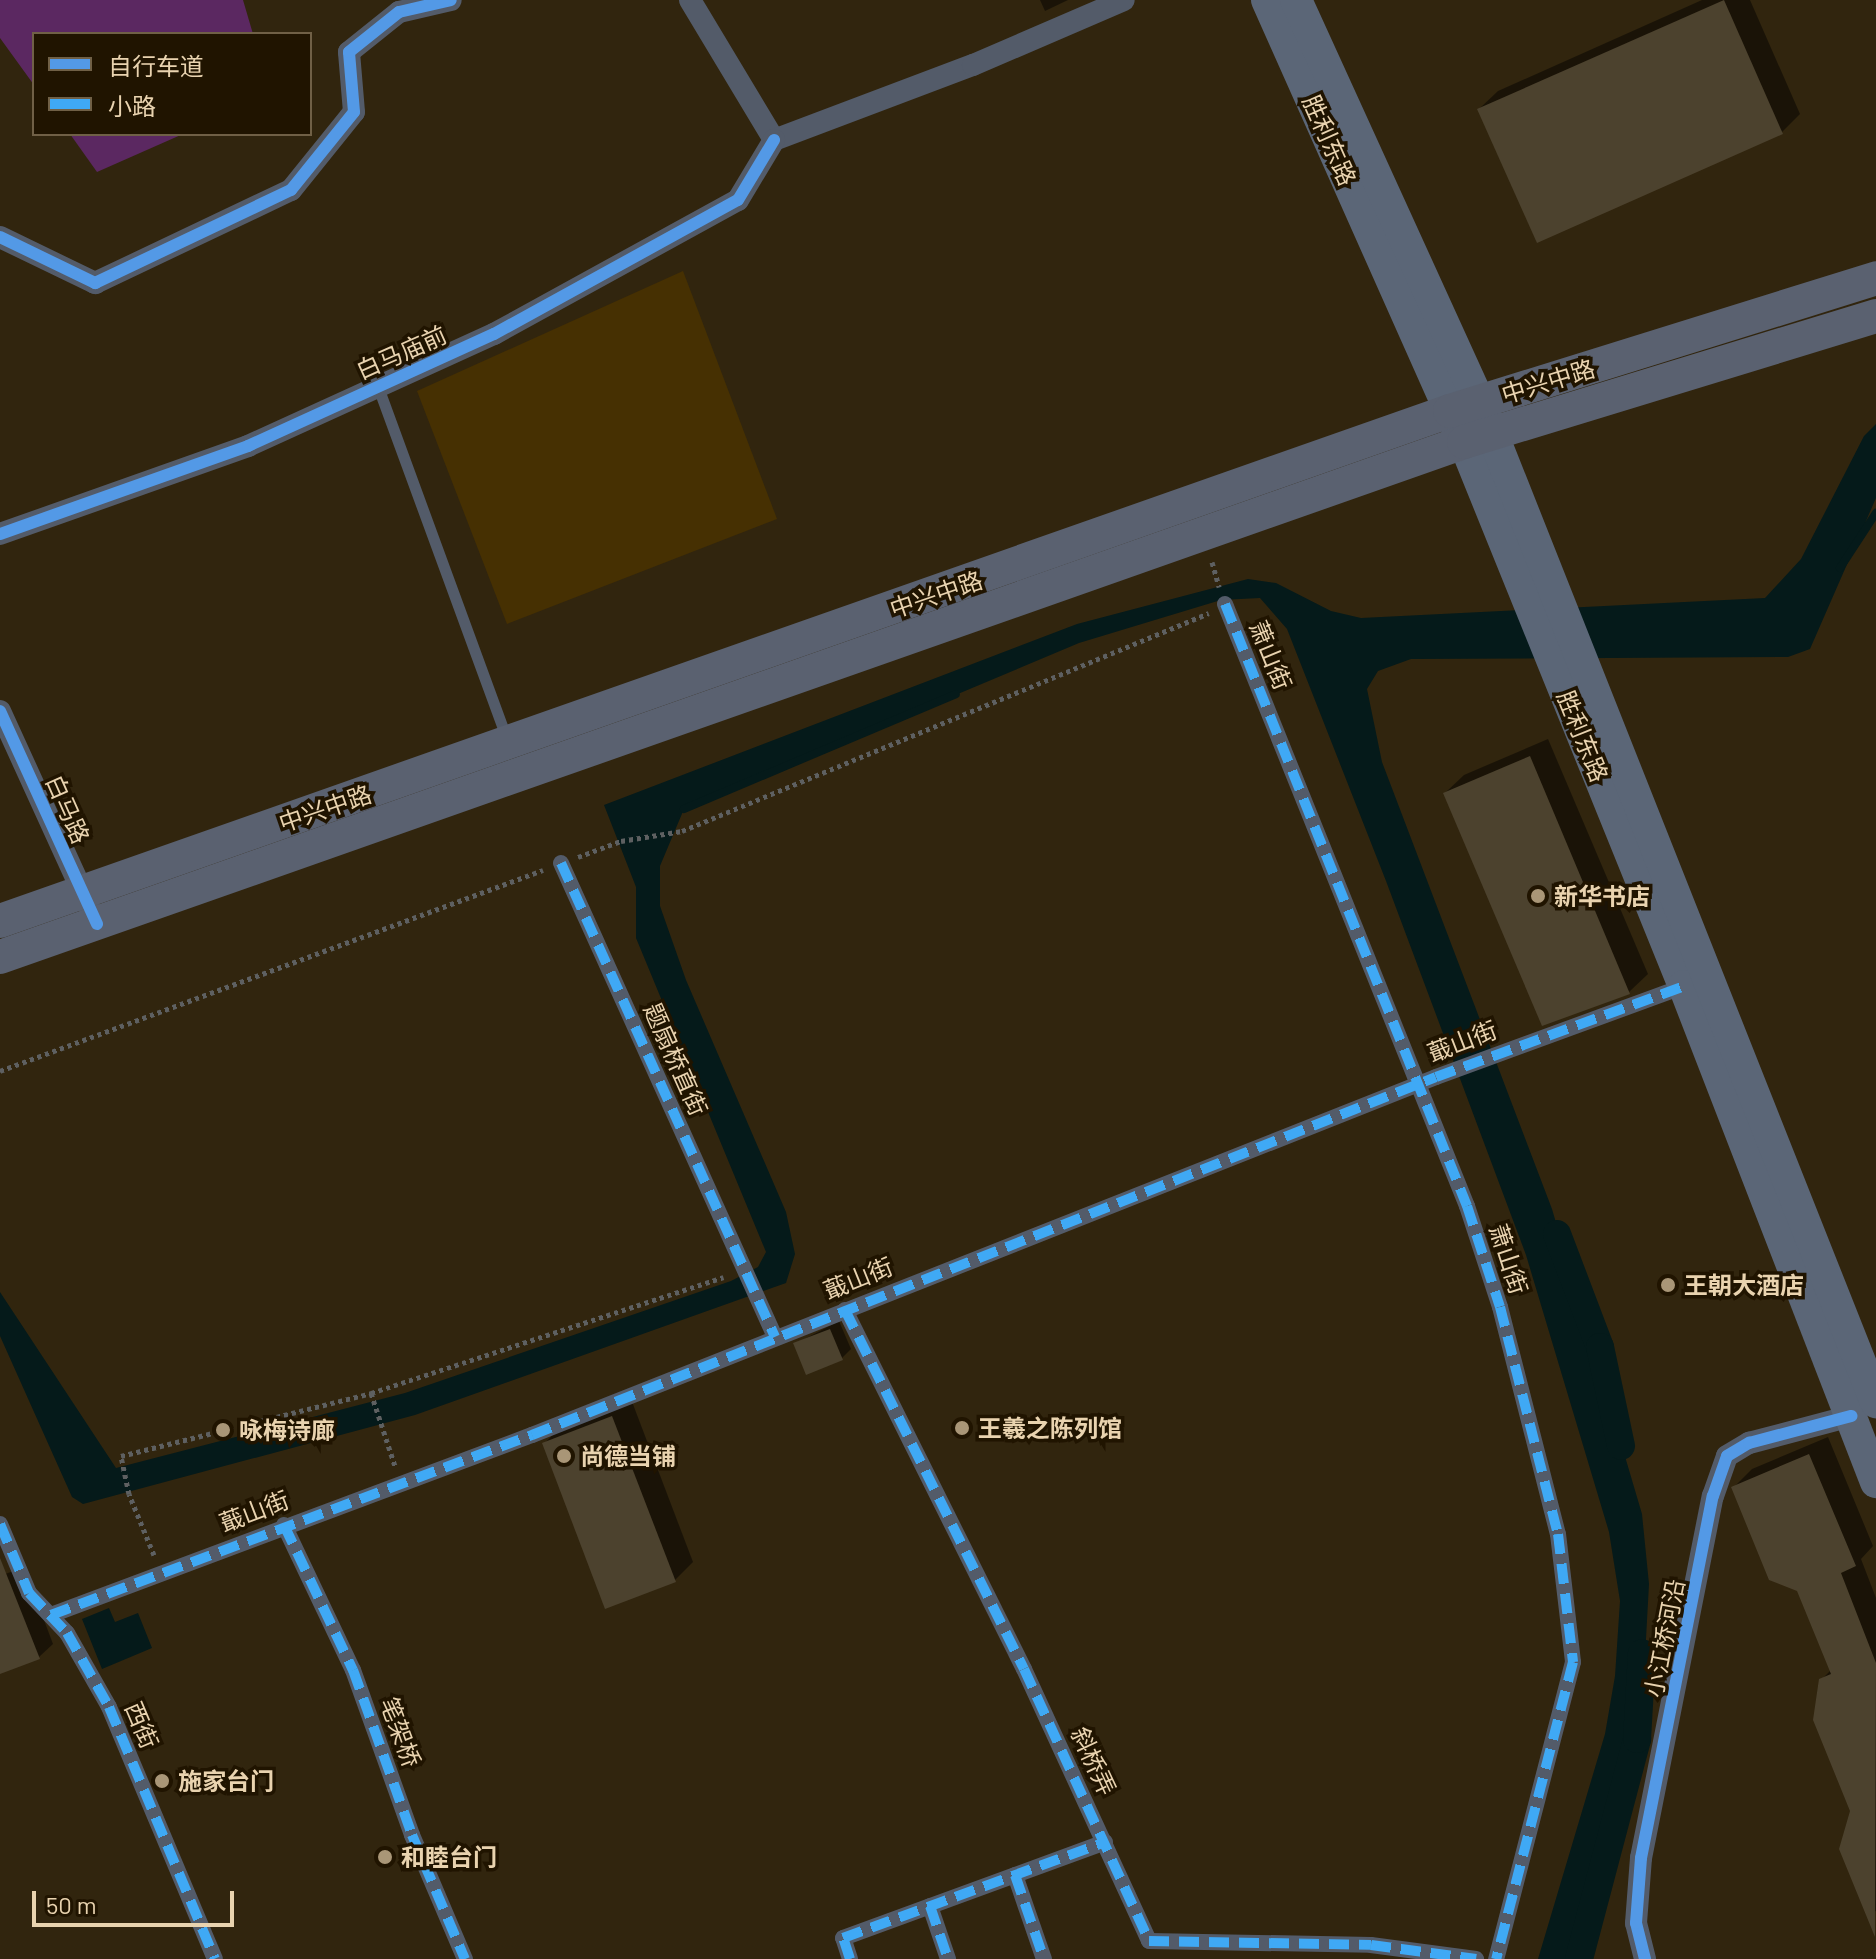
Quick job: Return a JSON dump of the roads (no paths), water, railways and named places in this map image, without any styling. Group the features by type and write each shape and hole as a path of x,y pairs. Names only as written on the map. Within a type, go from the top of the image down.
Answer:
{"main road":[{"name":"胜利东路","path":"1267,0 1471,422"},
{"name":"胜利东路","path":"1296,0 1471,422 1863,1409 1876,1482"},
{"name":"中兴中路","path":"0,957 1471,422 1876,278"},
{"name":"中兴中路","path":"0,921 509,743 1471,422 1876,316"},
{"name":"胜利东路","path":"1572,676 1684,986 1863,1409"}],"street":[{"path":"0,237 95,283 291,190 354,112 349,52 399,12 451,0"},
{"path":"690,0 774,140 973,65 1124,0"},
{"name":"白马庙前","path":"0,534 248,446 494,334 738,200 774,140"},
{"name":"萧山街","path":"1225,605 1419,1083 1491,1278 1558,1534 1573,1662 1496,1959"},
{"name":"白马路","path":"0,711 97,924"},
{"name":"题扇桥直街","path":"561,863 775,1337"},
{"name":"蕺山街","path":"51,1615 845,1310 1499,1052 1684,986"},
{"name":"斜桥弄","path":"845,1310 1105,1842 1149,1941 1371,1945 1476,1959"},
{"name":"小江桥河沿","path":"1645,1959 1636,1923 1641,1858 1713,1496 1727,1456 1749,1443 1863,1409"},
{"name":"西街","path":"0,1524 29,1593 51,1615 109,1707 215,1959"},
{"name":"笔架桥","path":"284,1525 353,1670 412,1835 465,1959"},
{"path":"850,1959 843,1938 1105,1842"},
{"path":"1015,1875 1044,1959"},
{"path":"930,1906 948,1959"}],"lane":[{"path":"378,387 509,743"}],"water":[{"path":"1876,424 1876,498 1810,649 1788,657 1411,659 1378,671 1367,689 1382,762 1552,1209 1642,1514 1649,1584 1644,1675 1579,1959 1538,1959 1605,1734 1615,1676 1620,1601 1609,1532 1526,1255 1386,881 1287,629 1260,598 1221,600 1079,643 684,809 660,866 660,906 686,980 786,1212 795,1254 786,1283 415,1415 83,1504 72,1497 0,1336 0,1292 116,1468 405,1393 731,1281 758,1267 766,1252 636,938 636,887 604,805 1077,624 1248,579 1276,583 1331,611 1361,618 1765,598 1801,559 1864,436"},
{"path":"109,1608 115,1622 138,1613 152,1648 102,1669 82,1619"}],"waterway":[{"path":"1840,568 1876,513"},
{"path":"684,809 956,694"},
{"path":"1557,1234 1600,1347 1621,1446"},
{"path":"1579,1959 1637,1739 1642,1653"}],"place":[{"name":"新华书店","path":"1538,896"},
{"name":"王朝大酒店","path":"1668,1285"},
{"name":"王羲之陈列馆","path":"962,1428"},
{"name":"咏梅诗廊","path":"223,1430"},
{"name":"尚德当铺","path":"564,1456"},
{"name":"施家台门","path":"162,1781"},
{"name":"和睦台门","path":"385,1857"}]}
